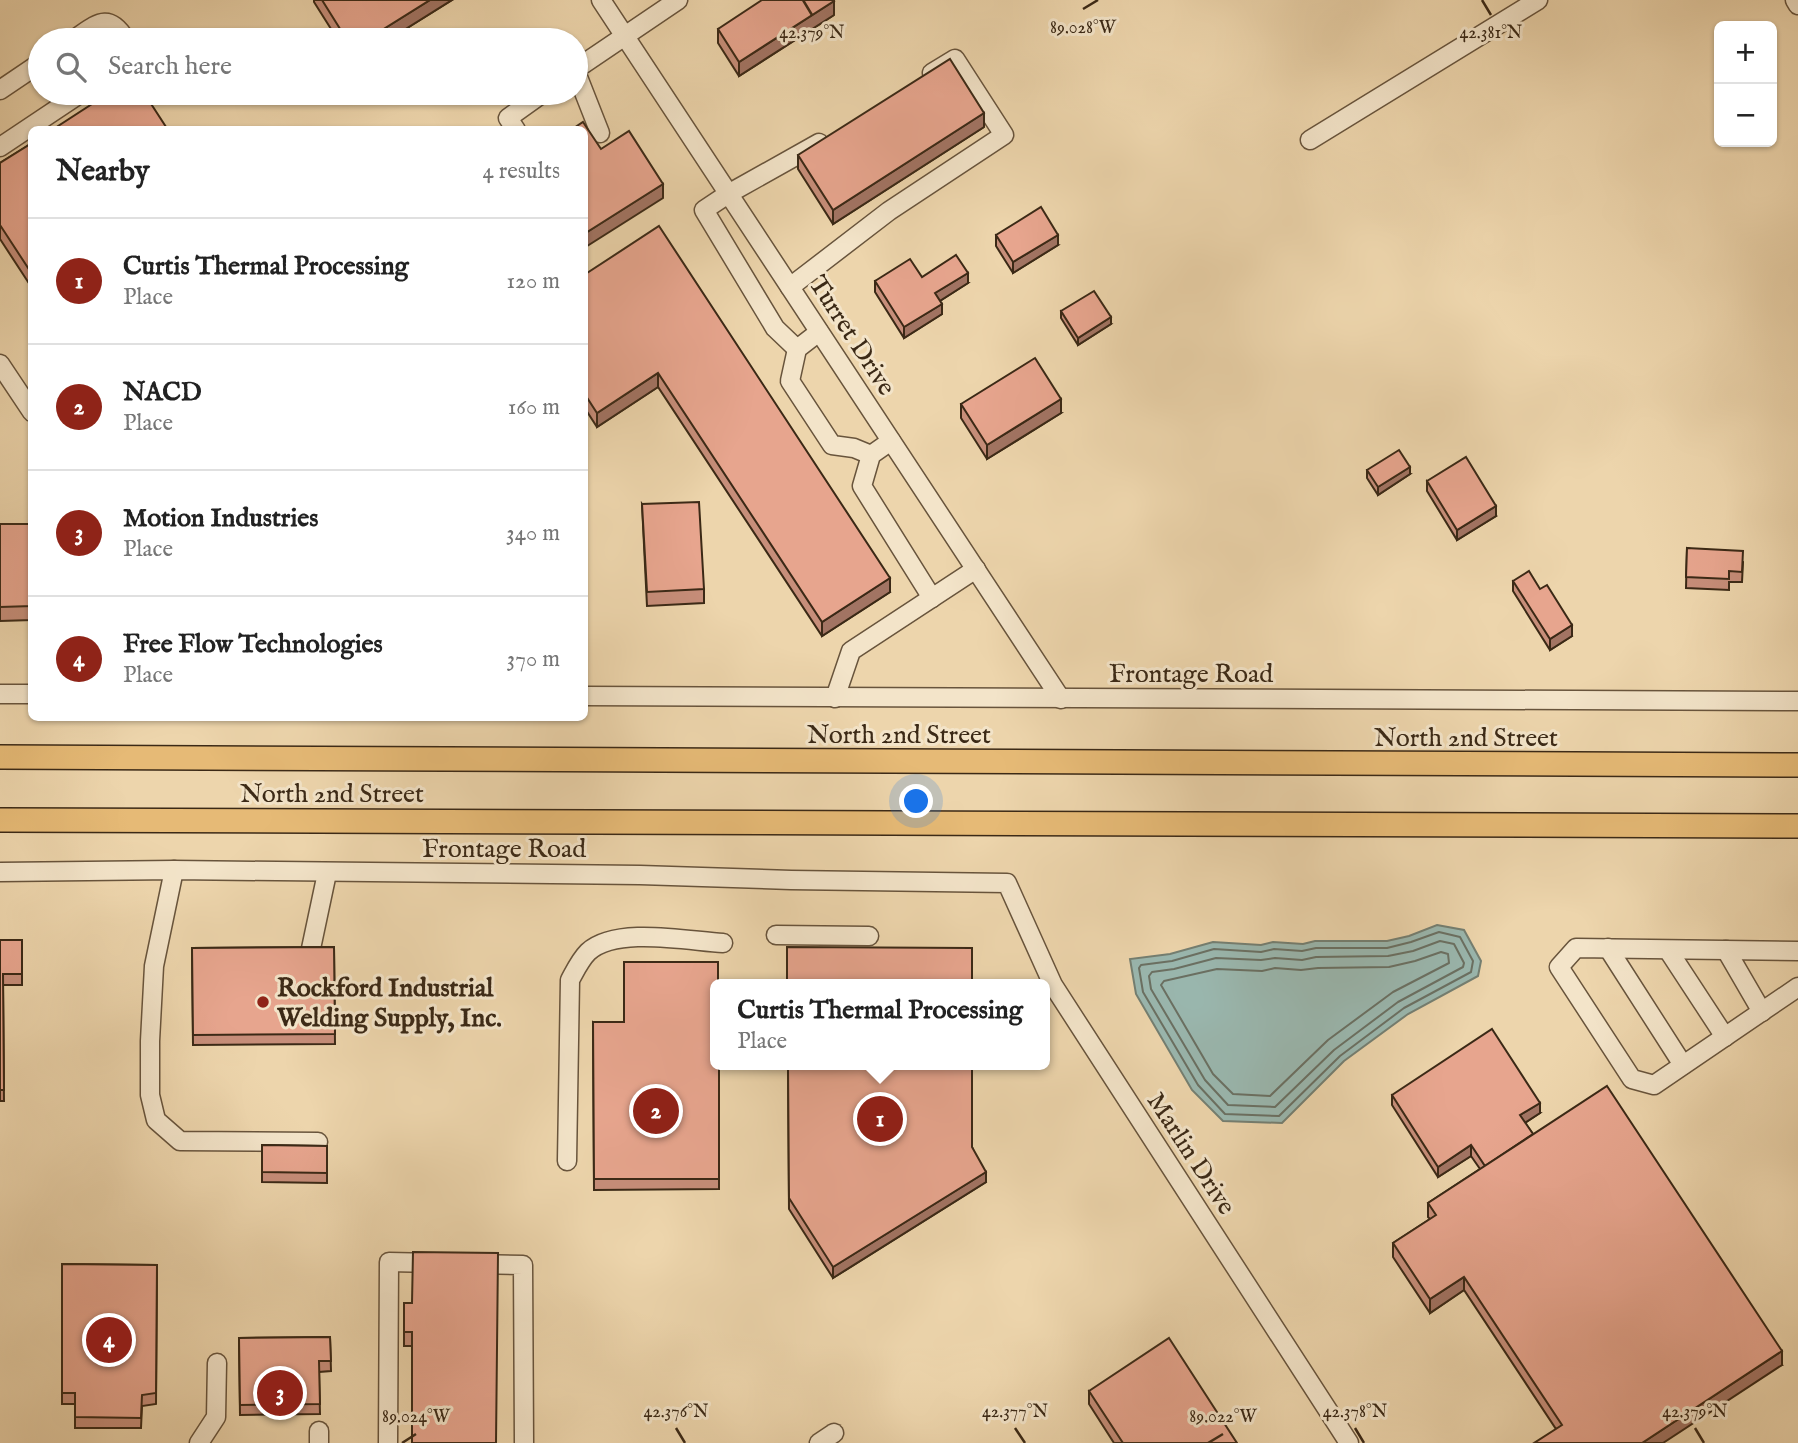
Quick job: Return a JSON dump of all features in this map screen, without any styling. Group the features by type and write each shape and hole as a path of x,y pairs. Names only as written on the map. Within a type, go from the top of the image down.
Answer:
{"main road":[{"name":"North 2nd Street","path":"0,757 1798,765"},
{"name":"North 2nd Street","path":"0,820 1798,826"}],"street":[{"name":"Turret Drive","path":"601,0 1062,699"},
{"path":"588,62 678,0"},
{"path":"1310,139 1538,0"},
{"path":"1795,0 1798,5"},
{"path":"91,28 100,22 111,23 117,28"},
{"path":"790,287 889,211 1004,135 956,59 921,80"},
{"path":"0,90 28,71"},
{"path":"588,102 600,133"},
{"path":"32,126 63,105"},
{"path":"513,126 508,118 526,105"},
{"path":"0,147 28,128"},
{"path":"797,349 775,328 704,211 728,194 839,131"},
{"path":"819,332 797,349 790,381 832,445 854,448 871,455"},
{"path":"0,364 28,406"},
{"path":"891,441 871,455 862,486 932,598"},
{"path":"835,698 851,651 976,569"},
{"path":"0,694 28,694"},
{"name":"Frontage Road","path":"588,696 1798,701"},
{"path":"174,870 154,966 150,1095 156,1120 180,1141 318,1142"},
{"name":"Frontage Road","path":"0,872 174,870 640,875 1007,883"},
{"path":"309,958 327,873"},
{"name":"Marlin Drive","path":"1007,883 1049,979"},
{"path":"776,935 869,936"},
{"path":"566,1161 570,980 578,966 589,951 629,937 723,943"},
{"path":"1798,951 1576,948 1559,967 1632,1079 1654,1085 1798,987"},
{"path":"1608,948 1683,1065"},
{"path":"1668,950 1725,1037"},
{"path":"1726,950 1762,1012"},
{"name":"Marlin Drive","path":"1050,980 1349,1443"},
{"path":"388,1443 389,1262 523,1265 524,1443"},
{"path":"199,1443 216,1417 217,1363"}],"water":[{"path":"1437,925 1464,930 1481,961 1478,976 1408,1014 1344,1061 1282,1123 1223,1121 1192,1090 1136,994 1130,959 1170,954 1213,942 1261,945 1273,942 1303,944 1315,941 1387,941"}],"building":[{"path":"322,0 430,0 385,28 340,28"},
{"path":"762,0 834,1 739,62 718,29"},
{"path":"950,59 984,113 833,210 798,155"},
{"path":"91,105 152,105 165,126 58,126"},
{"path":"588,130 601,149 629,131 663,184 588,231"},
{"path":"28,146 28,268 0,225 0,163"},
{"path":"1041,207 1058,235 1013,262 996,235"},
{"path":"659,226 890,578 822,622 658,373 597,413 588,399 588,272"},
{"path":"956,255 968,273 935,293 942,304 904,327 875,281 910,259 922,277"},
{"path":"1094,291 1111,317 1078,338 1061,311"},
{"path":"1035,358 1061,399 987,445 961,404"},
{"path":"1399,450 1410,467 1378,487 1367,470"},
{"path":"1466,457 1496,506 1457,530 1427,481"},
{"path":"699,502 704,589 647,592 642,504"},
{"path":"0,524 28,524 28,606 0,607"},
{"path":"1687,548 1743,551 1742,572 1729,571 1729,579 1686,577"},
{"path":"1529,571 1540,589 1547,585 1572,625 1550,639 1513,581"},
{"path":"0,940 22,940 22,974 3,974 4,1090 0,1090"},
{"name":"Rockford Industrial Welding Supply, Inc.","path":"334,947 335,1034 193,1035 192,948"},
{"path":"787,947 972,948 972,979 787,979"},
{"path":"624,962 718,962 718,979 710,979 710,1070 719,1070 719,1179 594,1179 593,1022 624,1022"},
{"path":"1492,1029 1540,1103 1520,1115 1533,1134 1485,1166 1471,1145 1438,1167 1392,1095"},
{"path":"788,1070 972,1070 972,1147 986,1172 833,1267 789,1198"},
{"path":"1607,1086 1782,1351 1642,1443 1534,1443 1562,1425 1464,1277 1430,1299 1393,1243 1436,1215 1428,1203"},
{"path":"262,1145 327,1146 327,1173 262,1172"},
{"path":"413,1252 498,1253 496,1443 412,1443 412,1332 404,1332 404,1303 412,1303"},
{"path":"62,1264 157,1265 156,1393 142,1395 141,1418 75,1417 75,1393 62,1393"},
{"path":"330,1337 331,1361 319,1361 320,1404 240,1405 239,1338"},
{"path":"1169,1338 1237,1443 1123,1443 1089,1391"}],"place":[{"name":"Rockford Industrial Welding Supply, Inc.","path":"263,1002"},
{"name":"NACD","path":"656,1111"},
{"name":"Curtis Thermal Processing","path":"880,1119"},
{"name":"Free Flow Technologies","path":"109,1340"},
{"name":"Motion Industries","path":"280,1393"}]}
